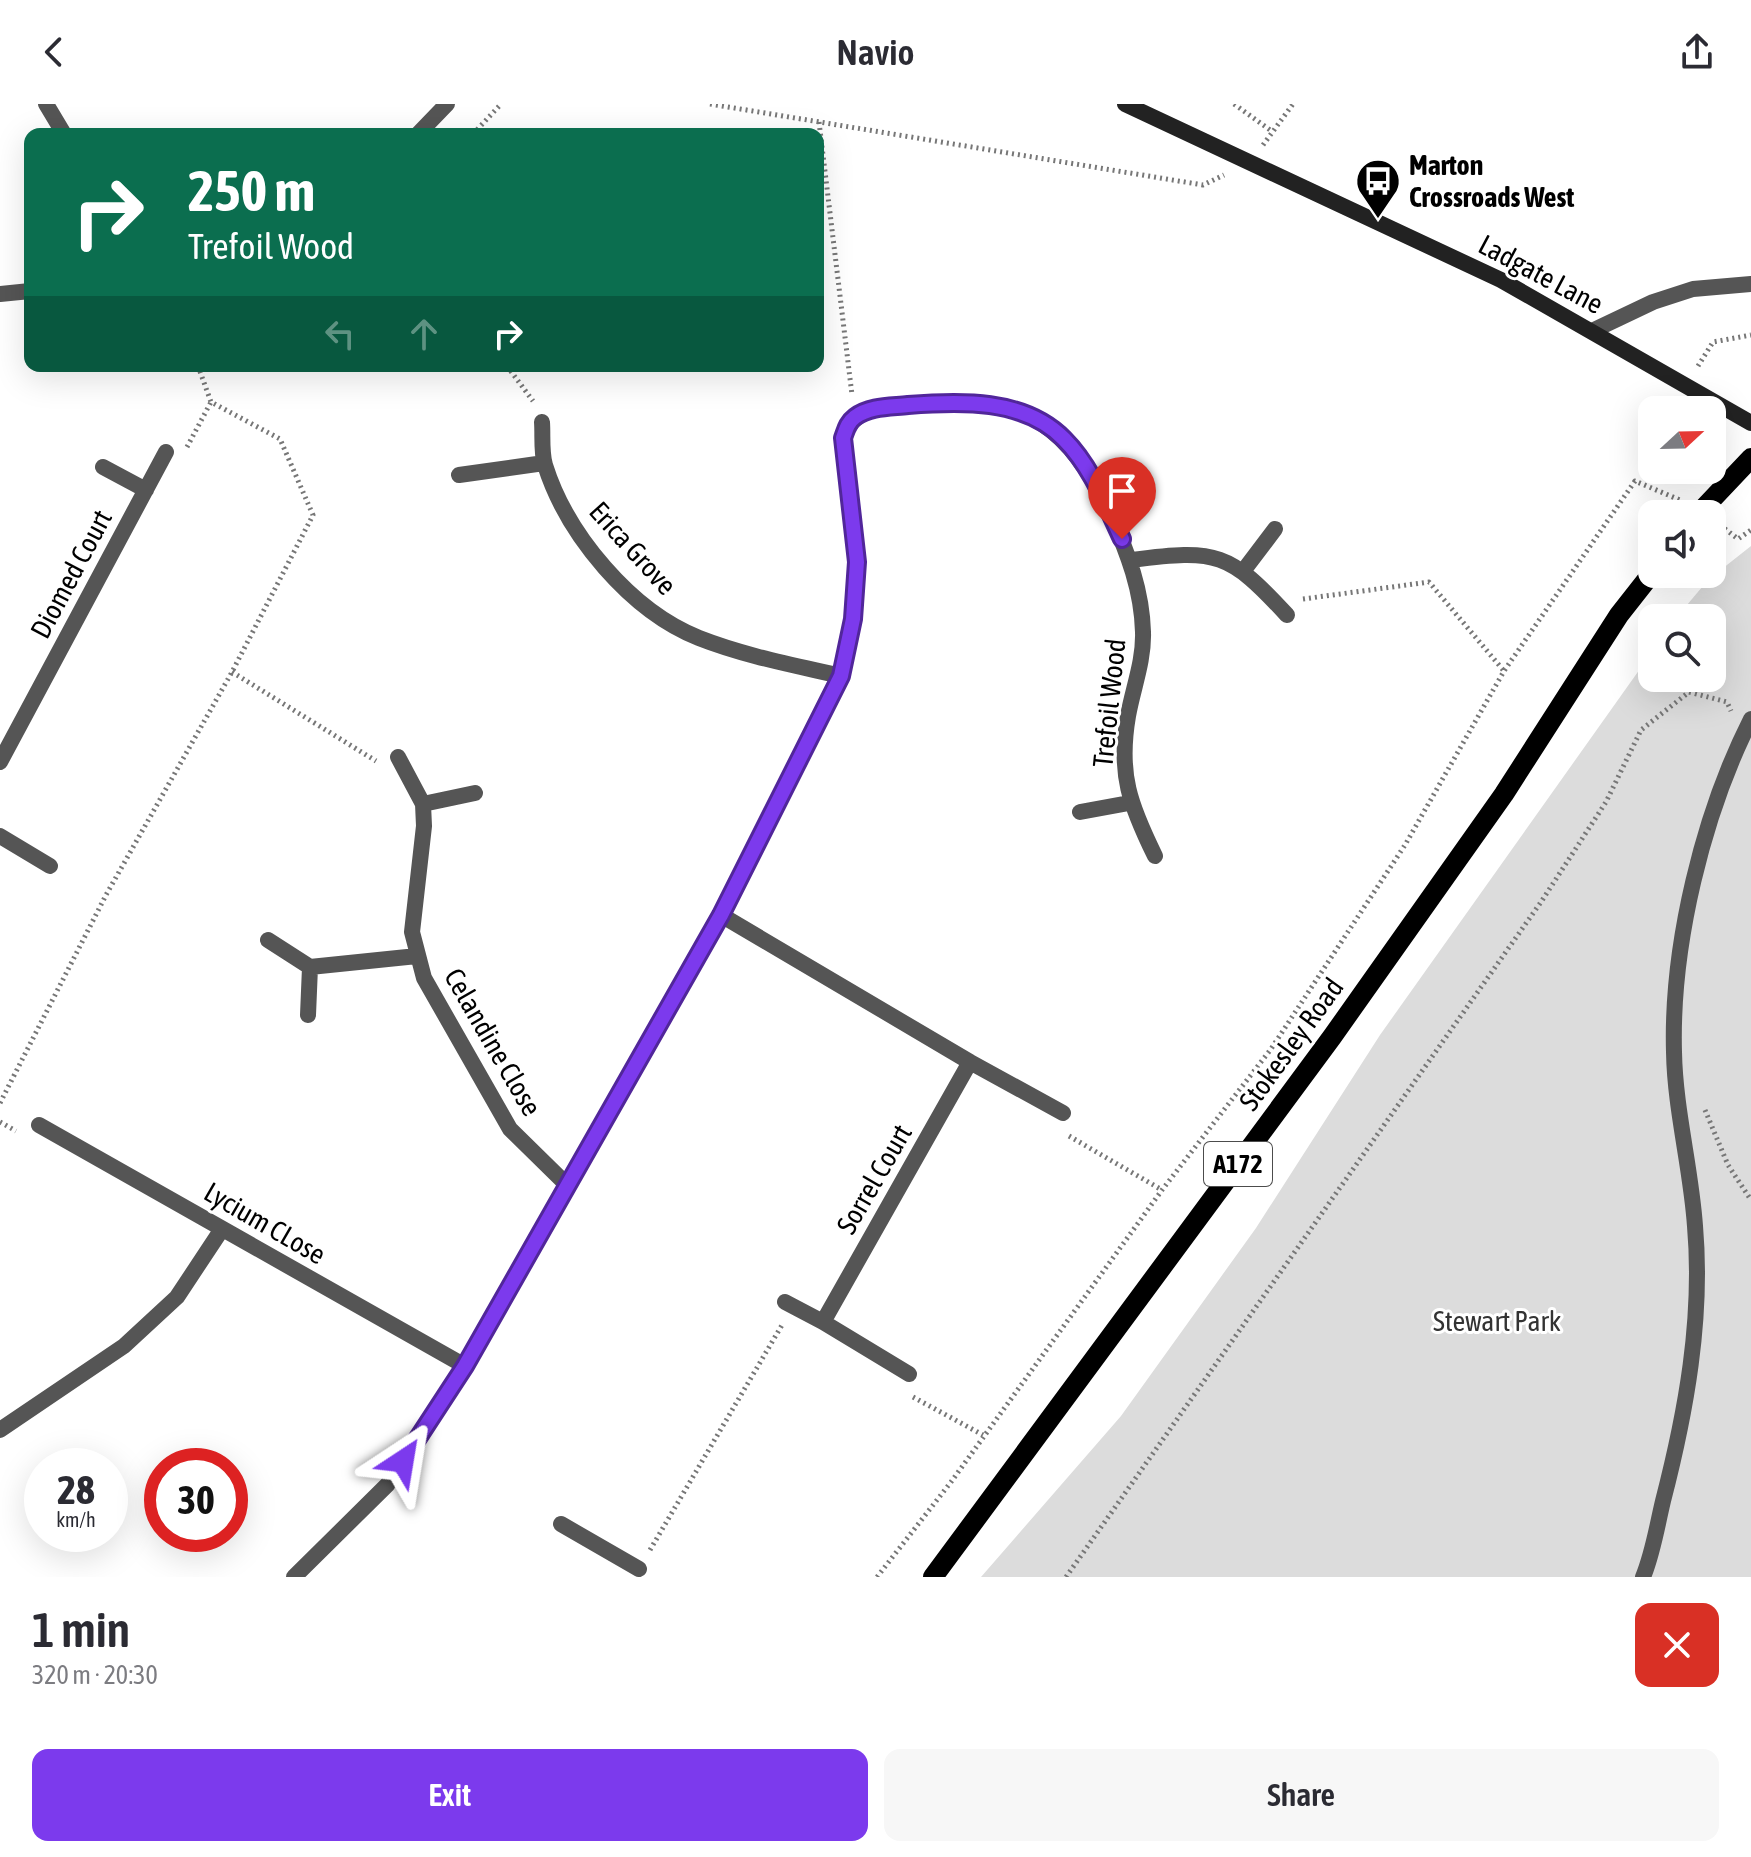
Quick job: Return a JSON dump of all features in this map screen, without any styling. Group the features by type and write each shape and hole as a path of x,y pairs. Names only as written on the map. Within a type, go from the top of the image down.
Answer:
{"main road":[{"name":"Ladgate Lane","path":"1125,104 1501,280 1751,423"},
{"path":"1716,500 1751,458"},
{"name":"Stokesley Road","path":"933,1577 1332,1037 1504,794 1619,615 1640,588"}],"street":[{"path":"46,104 60,128"},
{"path":"424,128 447,104"},
{"path":"1592,331 1653,302 1693,289 1751,284"},
{"path":"0,294 24,292"},
{"name":"Trefoil Wood","path":"855,417 879,408 943,402 991,405 1028,416 1063,437 1083,465 1132,560 1143,631 1124,759 1129,803 1155,856"},
{"path":"300,1576 387,1485 465,1366 721,915 841,676 853,619 857,562 843,438 848,424 855,417"},
{"name":"Erica Grove","path":"542,422 544,463 565,510 592,549 654,614 697,637 739,652 841,676"},
{"name":"Diomed Court","path":"0,762 166,452"},
{"path":"459,475 544,463"},
{"path":"103,467 146,490"},
{"path":"1244,570 1275,529"},
{"path":"1132,560 1186,553 1207,554 1244,570 1287,615"},
{"path":"1643,1577 1679,1440 1693,1350 1695,1225 1674,1054 1674,1003 1690,902 1706,835 1751,719"},
{"path":"398,757 423,804 475,793"},
{"name":"Trefoil Wood","path":"1080,812 1129,803"},
{"name":"Celandine Close","path":"423,804 424,826 413,908 417,956 424,978 510,1129 566,1184"},
{"path":"0,836 50,866"},
{"path":"721,915 970,1062 1063,1113"},
{"path":"268,940 310,967 308,1015"},
{"name":"Celandine Close","path":"310,967 417,956"},
{"name":"Sorrel Court","path":"823,1322 970,1062"},
{"name":"Lycium CLose","path":"39,1125 465,1366"},
{"path":"0,1430 124,1346 177,1297 222,1229"},
{"path":"789,1304 909,1374"},
{"path":"561,1524 642,1574"}],"path":[{"path":"479,128 501,104"},
{"path":"710,104 1203,185 1250,162 1293,104"},
{"path":"1234,104 1273,132"},
{"path":"819,122 820,128"},
{"path":"824,163 855,417"},
{"path":"1685,388 1713,342 1751,335"},
{"path":"0,1103 106,895 232,672 313,515 280,439 211,402 200,372"},
{"path":"511,372 541,412 542,422"},
{"path":"166,452 180,459 211,402"},
{"path":"877,1577 1162,1190 1280,1036 1405,845 1504,671 1635,481 1675,500"},
{"path":"1726,530 1738,539 1751,530"},
{"path":"1287,615 1300,599 1429,582 1504,671"},
{"path":"232,672 384,765 398,757"},
{"path":"1066,1577 1541,902 1606,802 1641,730 1689,692 1727,702 1742,736"},
{"path":"1704,1107 1728,1165 1751,1200"},
{"path":"1063,1113 1055,1128 1162,1190"},
{"path":"642,1574 789,1304"},
{"path":"909,1374 900,1390 983,1435"}],"green space":[{"name":"Stewart Park","path":"1751,546 1751,1577 981,1577 1121,1416 1256,1228 1380,1035 1638,672 1638,692 1726,692 1726,604 1688,604 1701,588 1726,588 1726,566"}],"place":[{"name":"Marton Crossroads West","path":"1378,220"}],"route":[{"path":"403,1461 465,1366 721,915 841,676 853,619 857,562 843,438 848,424 855,417 879,408 943,402 991,405 1028,416 1063,437 1102,497 1122,539"}]}
